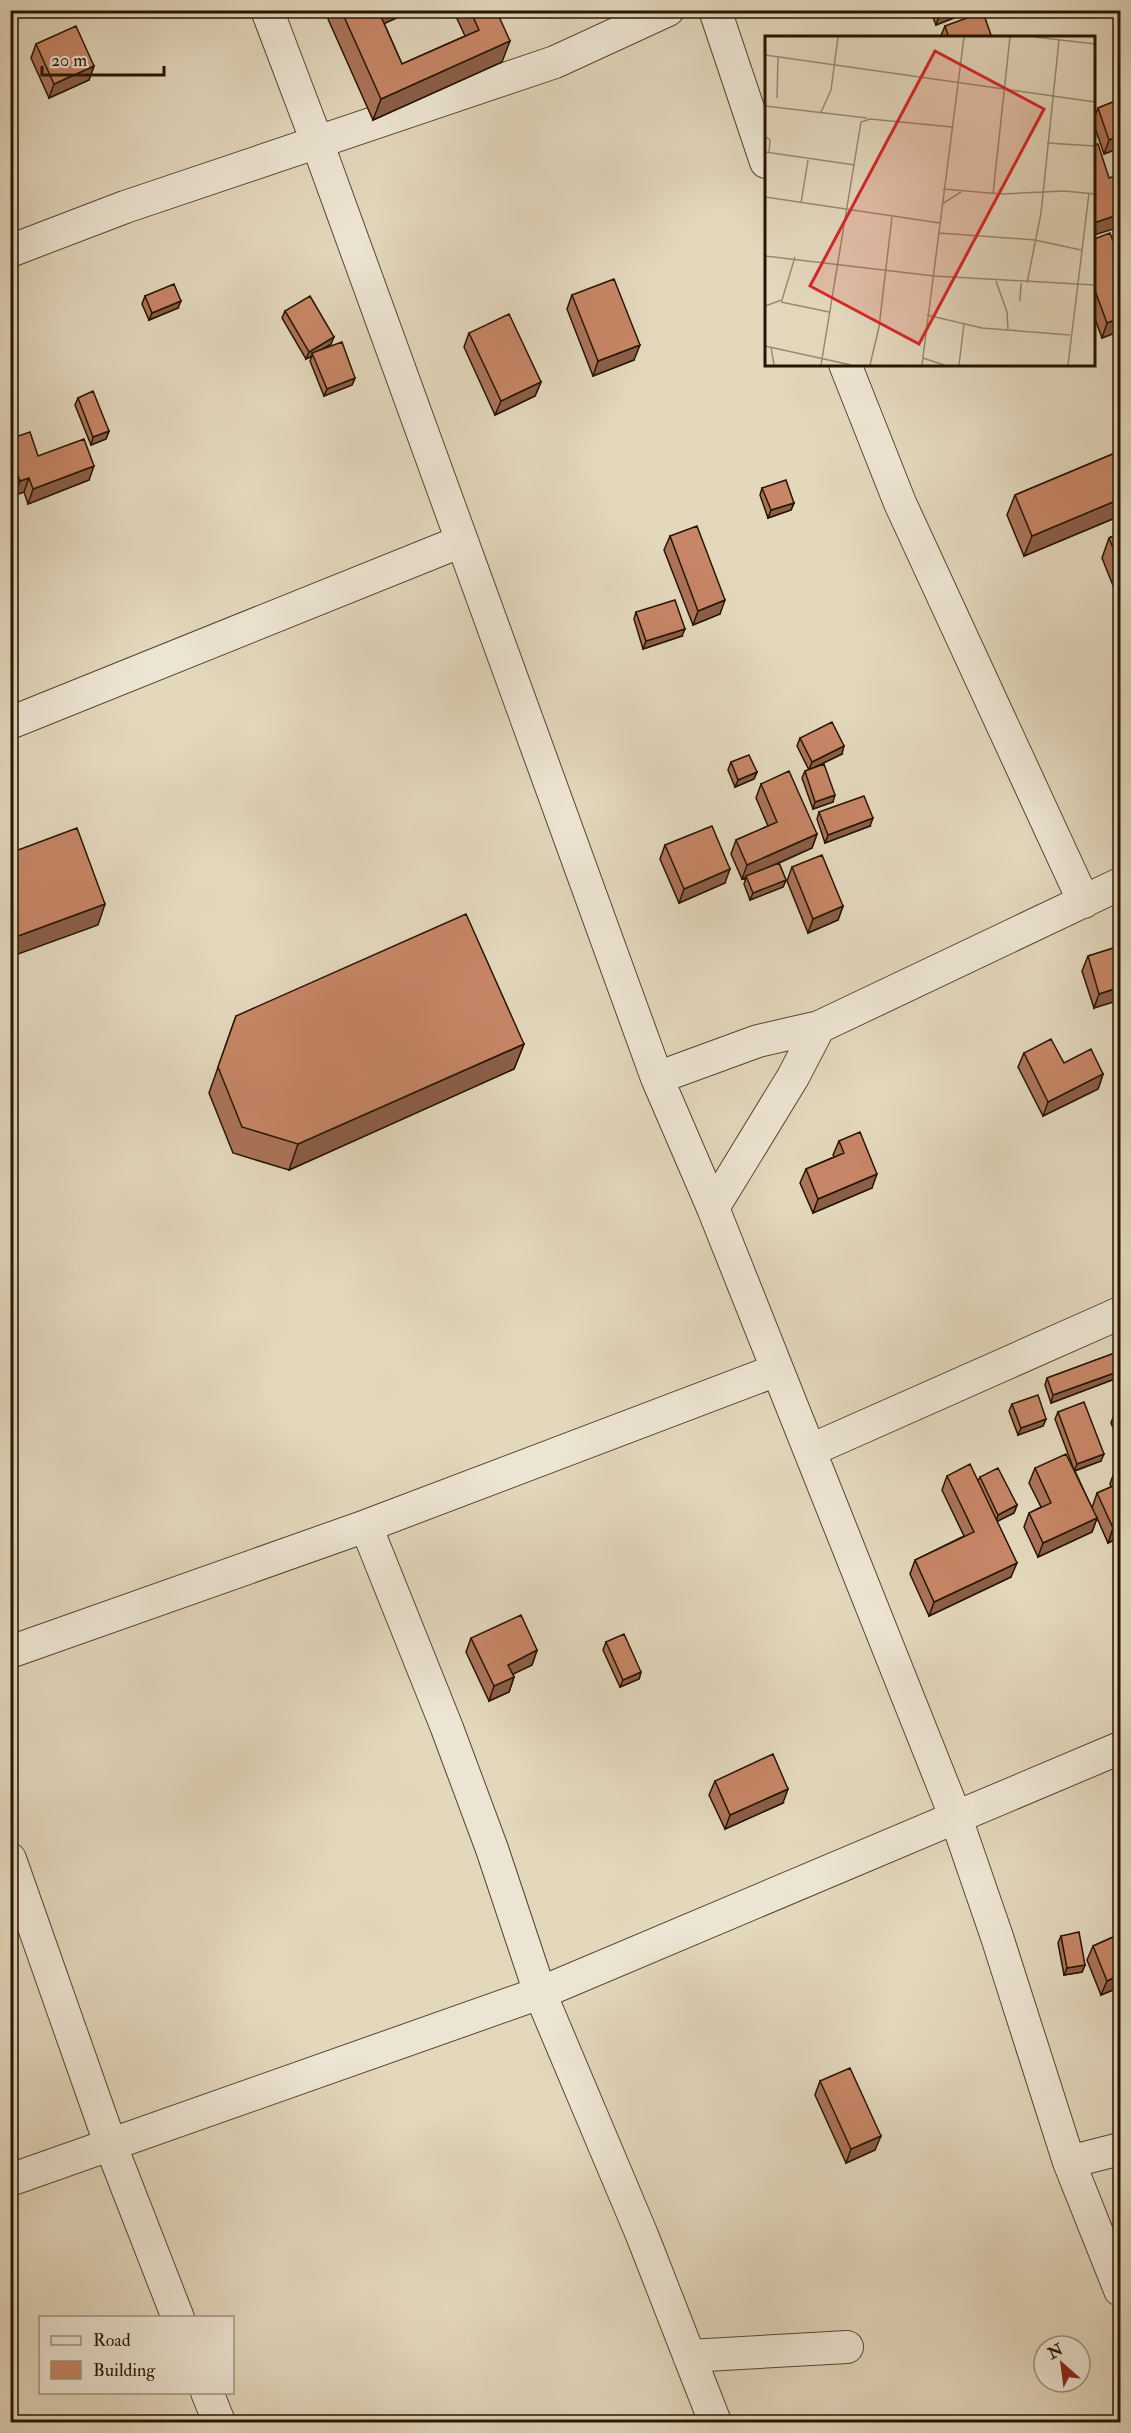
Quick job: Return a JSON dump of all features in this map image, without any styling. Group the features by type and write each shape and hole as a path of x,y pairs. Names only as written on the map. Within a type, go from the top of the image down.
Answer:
{"street":[{"path":"267,10 657,1078 713,1208 811,1450 956,1818 998,1937 1069,2162 1120,2290"},
{"path":"10,251 125,207 555,62 668,10"},
{"path":"715,10 765,159"},
{"path":"846,366 900,503 1084,902"},
{"path":"10,723 462,541"},
{"path":"657,1078 758,1041 819,1027 1120,884"},
{"path":"713,1208 793,1077 819,1027"},
{"path":"811,1450 1120,1313"},
{"path":"10,1652 366,1526 777,1370"},
{"path":"366,1526 447,1728 492,1849 540,1993 642,2235 715,2422"},
{"path":"10,2180 540,1993 1120,1748"},
{"path":"10,1859 111,2146 177,2316"},
{"path":"1069,2162 1120,2149"},
{"path":"689,2356 847,2347"},
{"path":"208,2394 219,2422"}],"building":[{"path":"341,10 378,10 402,64 479,30 470,10 496,10 510,41 381,99"},
{"path":"983,12 991,36 948,36 945,26"},
{"path":"76,26 94,66 54,84 36,44"},
{"path":"1120,99 1120,136 1109,140 1098,108"},
{"path":"1098,144 1109,178 1120,174 1120,214 1095,223 1095,145"},
{"path":"1110,233 1120,259 1120,318 1107,323 1095,291 1095,239"},
{"path":"614,279 640,345 598,361 572,295"},
{"path":"174,284 181,301 152,313 145,296"},
{"path":"310,296 334,337 309,352 285,311"},
{"path":"509,314 541,382 501,401 469,333"},
{"path":"342,342 355,378 327,389 312,353"},
{"path":"93,391 109,431 93,437 78,398"},
{"path":"30,432 38,456 84,439 94,466 33,489 29,478 20,481 10,455 10,439"},
{"path":"1120,451 1120,499 1032,536 1015,495"},
{"path":"786,480 794,503 771,510 762,488"},
{"path":"697,526 725,600 698,611 670,536"},
{"path":"1120,533 1120,565 1109,538"},
{"path":"675,600 685,629 646,641 636,612"},
{"path":"832,722 844,746 812,762 800,738"},
{"path":"749,755 757,772 738,780 731,762"},
{"path":"824,764 835,795 815,802 805,771"},
{"path":"789,771 817,834 747,865 736,840 777,822 761,784"},
{"path":"864,796 873,818 828,835 819,812"},
{"path":"712,826 730,869 684,889 665,845"},
{"path":"77,828 105,904 10,939 10,853"},
{"path":"822,855 843,906 813,919 792,867"},
{"path":"779,863 786,880 753,893 746,876"},
{"path":"466,914 524,1044 298,1144 242,1127 218,1067 236,1016"},
{"path":"1120,946 1120,987 1099,994 1088,956"},
{"path":"1051,1039 1064,1063 1091,1049 1103,1074 1048,1102 1024,1053"},
{"path":"860,1132 877,1174 818,1199 806,1169 844,1153 839,1141"},
{"path":"1120,1351 1120,1371 1053,1395 1047,1378"},
{"path":"1038,1395 1046,1419 1021,1428 1012,1404"},
{"path":"1084,1402 1104,1454 1077,1464 1058,1412"},
{"path":"1120,1412 1120,1431 1114,1415"},
{"path":"1066,1454 1097,1518 1043,1543 1029,1513 1051,1503 1035,1468"},
{"path":"970,1464 1017,1563 934,1602 915,1560 974,1532 947,1476"},
{"path":"998,1468 1017,1505 998,1515 980,1477"},
{"path":"1120,1468 1120,1483 1115,1470"},
{"path":"1120,1483 1120,1525 1113,1528 1097,1493"},
{"path":"521,1615 537,1650 508,1665 514,1677 494,1686 471,1638"},
{"path":"624,1634 641,1672 623,1680 606,1642"},
{"path":"773,1754 788,1789 730,1815 715,1781"},
{"path":"1079,1932 1085,1965 1067,1968 1061,1936"},
{"path":"1120,1934 1120,1975 1107,1981 1093,1946"},
{"path":"850,2068 881,2136 851,2149 820,2081"}]}
